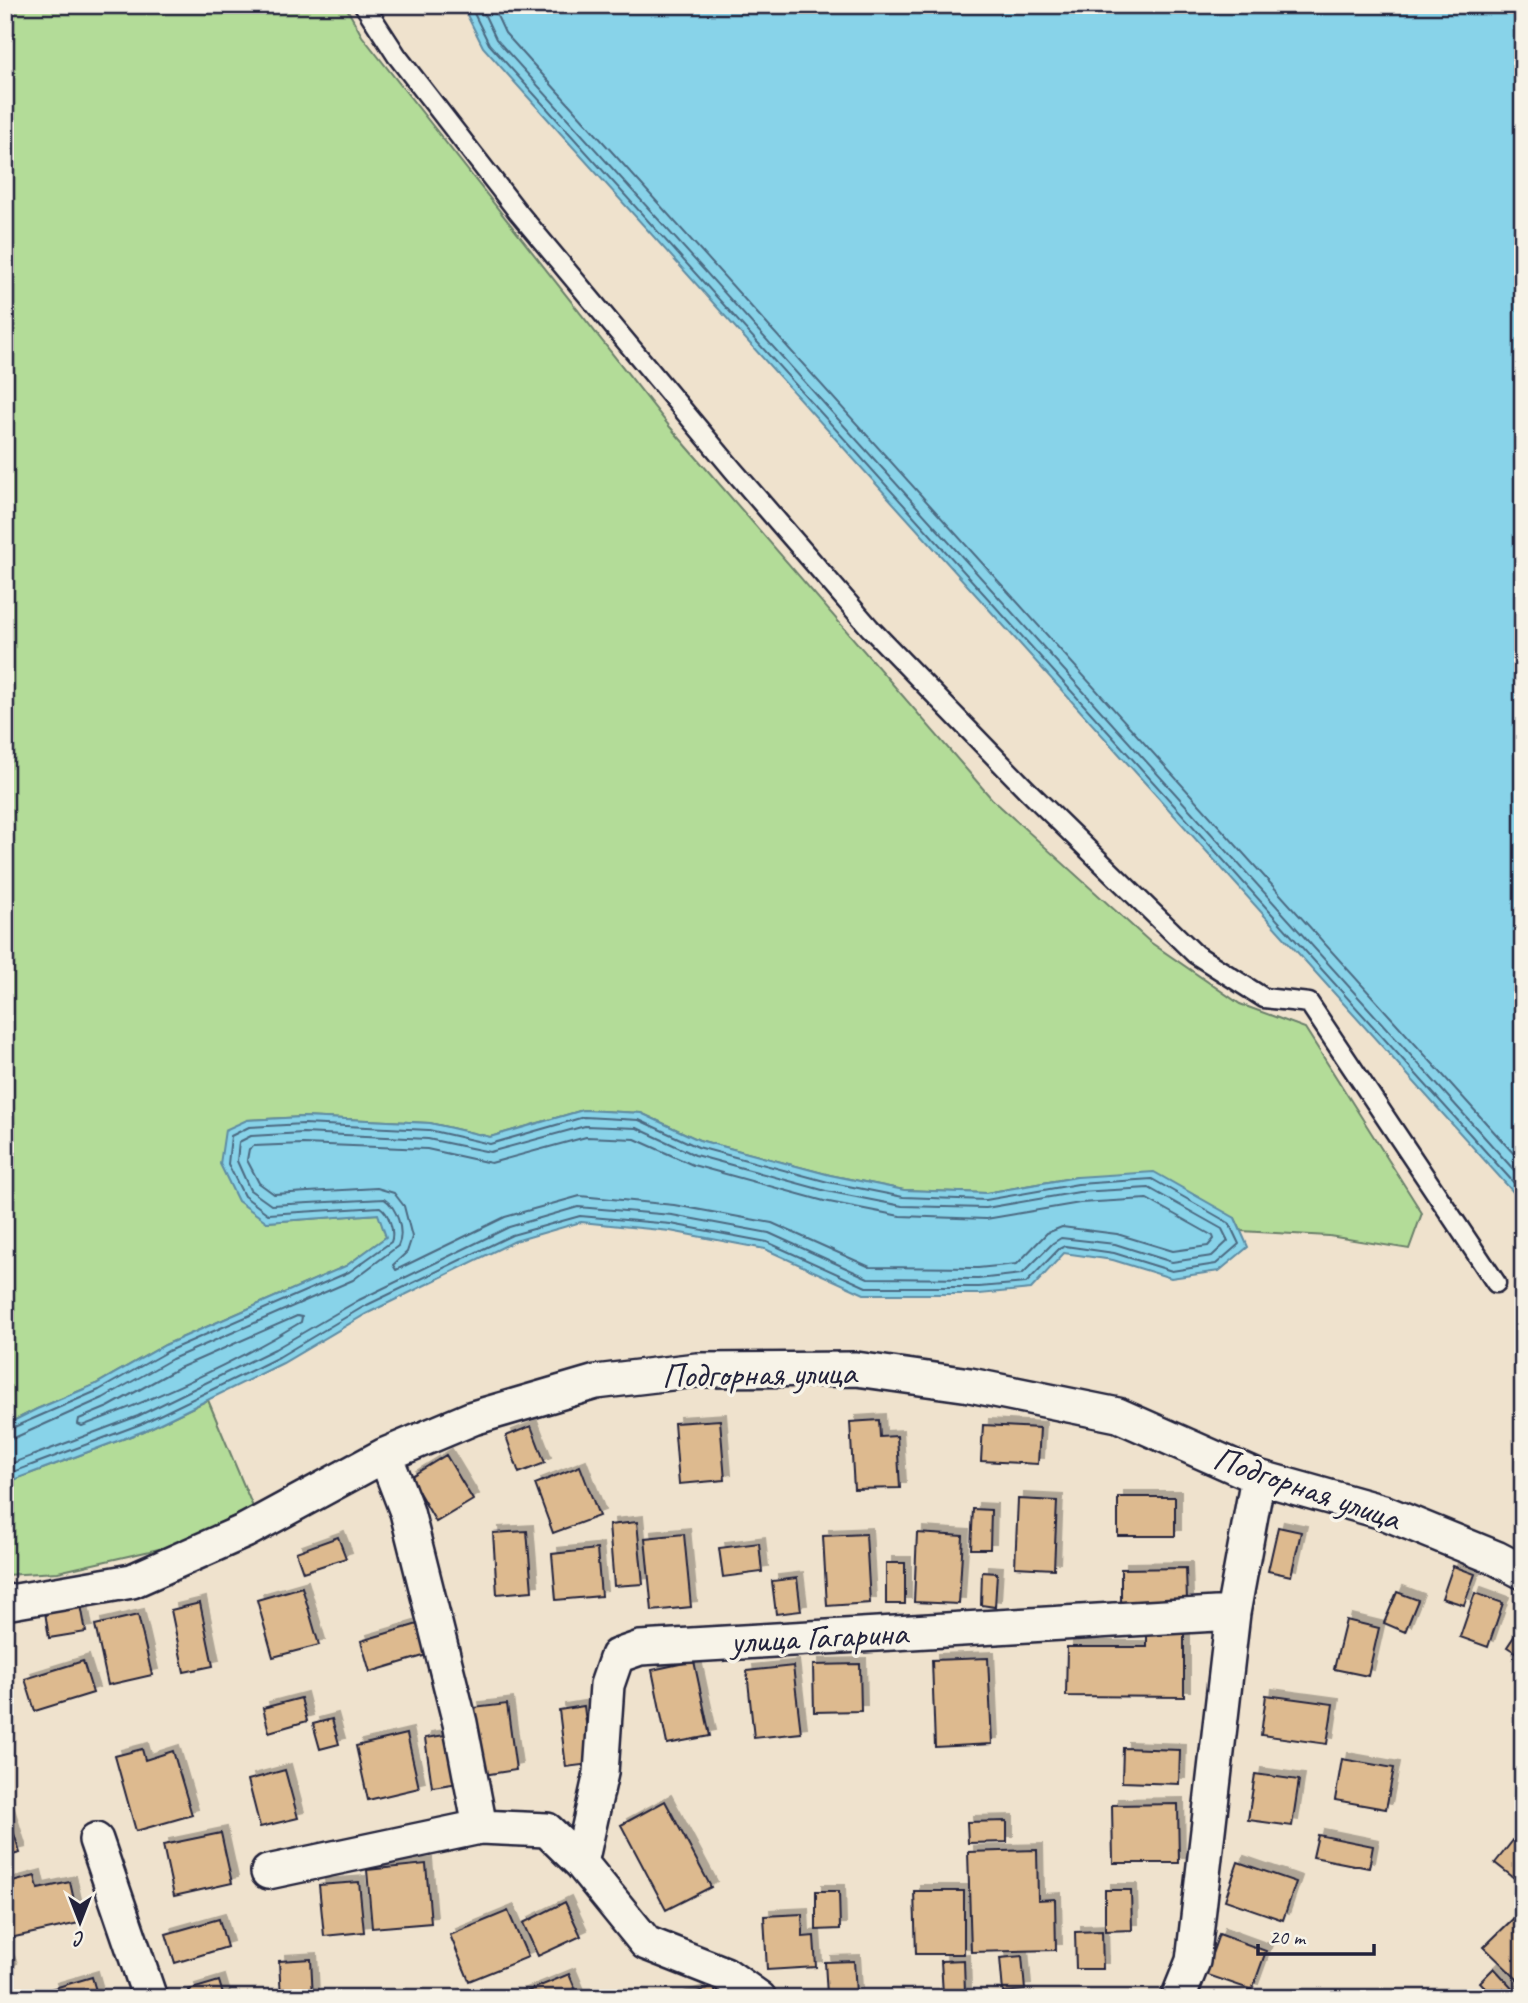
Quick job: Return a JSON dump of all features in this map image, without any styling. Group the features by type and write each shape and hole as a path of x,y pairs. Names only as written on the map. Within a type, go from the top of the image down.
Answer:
{"street":[{"name":"Подгорная улица","path":"5,1602 132,1581 245,1531 385,1455 473,1418 596,1382 697,1370 856,1369 970,1384 1118,1415 1258,1477 1383,1512 1496,1558 1523,1572"},
{"path":"385,1455 407,1512 460,1723 480,1827"},
{"path":"1178,1998 1194,1961 1233,1613 1258,1477"},
{"name":"улица Гагарина","path":"581,1863 601,1773 607,1685 617,1656 640,1648 1233,1613"},
{"path":"268,1872 480,1827 547,1830 581,1863 646,1943 725,1973 759,1998"},
{"path":"96,1840 150,1998"}],"lane":[{"path":"364,5 397,56 518,212 734,471 870,628 1026,789 1195,954 1264,998 1309,1003 1496,1283"}],"green space":[{"path":"5,5 345,5 362,36 670,427 992,799 1150,942 1240,1004 1305,1028 1422,1213 1409,1249 1329,1236 1241,1231 1235,1218 1077,1177 986,1193 904,1190 830,1175 699,1140 641,1113 583,1110 490,1137 430,1123 303,1117 247,1120 267,1222 379,1214 386,1237 346,1266 165,1345 96,1384 5,1425"},
{"path":"208,1400 253,1507 172,1546 58,1572 5,1575 5,1483 144,1431"}],"water":[{"path":"462,5 1523,5 1523,1203 483,47"},
{"path":"583,1110 641,1113 699,1140 830,1175 904,1190 986,1193 1077,1177 1154,1172 1235,1218 1248,1247 1219,1271 1171,1278 1113,1260 1064,1253 1031,1289 979,1294 864,1294 765,1249 670,1231 581,1222 515,1241 366,1314 283,1363 144,1431 5,1483 5,1425 96,1384 165,1345 346,1266 386,1237 378,1214 267,1222 238,1201 220,1164 225,1130 247,1120 303,1117 430,1123 490,1137"}],"building":[{"path":"720,1420 725,1480 679,1484 674,1423"},
{"path":"879,1420 880,1437 897,1436 900,1488 854,1489 850,1422"},
{"path":"983,1425 1040,1428 1038,1464 981,1461"},
{"path":"531,1426 545,1463 519,1473 506,1436"},
{"path":"446,1455 473,1500 436,1522 410,1477"},
{"path":"580,1466 599,1516 553,1533 535,1484"},
{"path":"1118,1497 1175,1497 1175,1536 1118,1536"},
{"path":"1018,1499 1057,1501 1054,1569 1015,1567"},
{"path":"973,1509 991,1510 990,1549 971,1549"},
{"path":"637,1522 643,1584 614,1586 609,1525"},
{"path":"1278,1527 1301,1532 1291,1576 1268,1571"},
{"path":"527,1531 532,1591 497,1594 493,1533"},
{"path":"917,1533 963,1536 959,1604 914,1602"},
{"path":"684,1534 691,1607 652,1611 645,1538"},
{"path":"866,1534 870,1603 827,1606 823,1536"},
{"path":"338,1537 346,1558 303,1572 296,1552"},
{"path":"759,1543 762,1572 723,1577 719,1548"},
{"path":"597,1549 601,1596 556,1600 552,1554"},
{"path":"886,1563 905,1563 905,1604 886,1604"},
{"path":"1453,1566 1475,1574 1464,1605 1442,1598"},
{"path":"1186,1568 1187,1601 1121,1602 1121,1569"},
{"path":"982,1572 997,1573 995,1607 981,1605"},
{"path":"797,1578 801,1611 776,1614 772,1581"},
{"path":"302,1587 319,1645 273,1657 257,1600"},
{"path":"1397,1592 1418,1600 1405,1632 1384,1623"},
{"path":"1475,1593 1503,1603 1488,1647 1460,1637"},
{"path":"200,1603 213,1666 184,1672 171,1610"},
{"path":"81,1605 86,1632 49,1638 45,1612"},
{"path":"138,1615 152,1675 108,1685 95,1625"},
{"path":"1346,1620 1379,1628 1368,1676 1334,1669"},
{"path":"421,1623 430,1654 370,1672 361,1641"},
{"path":"1523,1623 1523,1657 1507,1647"},
{"path":"1147,1627 1184,1627 1184,1697 1066,1696 1067,1647 1147,1647"},
{"path":"988,1658 992,1744 935,1747 932,1660"},
{"path":"83,1661 93,1693 35,1711 25,1679"},
{"path":"694,1661 710,1736 667,1744 652,1670"},
{"path":"860,1664 861,1711 814,1712 813,1665"},
{"path":"793,1666 801,1733 754,1738 747,1671"},
{"path":"1266,1695 1333,1704 1327,1744 1261,1735"},
{"path":"301,1698 307,1721 269,1732 263,1708"},
{"path":"507,1704 516,1770 483,1775 473,1708"},
{"path":"584,1706 591,1764 566,1767 559,1710"},
{"path":"332,1719 339,1744 320,1749 313,1724"},
{"path":"407,1734 419,1788 368,1800 356,1746"},
{"path":"452,1734 459,1783 432,1787 425,1738"},
{"path":"1123,1748 1180,1750 1179,1784 1122,1782"},
{"path":"142,1749 145,1760 173,1751 192,1815 136,1831 115,1756"},
{"path":"1342,1759 1394,1768 1386,1809 1335,1800"},
{"path":"285,1770 298,1818 260,1827 248,1780"},
{"path":"1255,1774 1299,1780 1292,1826 1248,1820"},
{"path":"665,1801 711,1887 666,1910 621,1825"},
{"path":"1178,1804 1179,1863 1113,1863 1112,1805"},
{"path":"5,1805 20,1853 5,1857"},
{"path":"1007,1821 1007,1842 968,1843 967,1822"},
{"path":"221,1833 232,1883 174,1896 163,1845"},
{"path":"1518,1834 1523,1837 1523,1885 1495,1863"},
{"path":"1318,1835 1373,1846 1369,1868 1313,1857"},
{"path":"1037,1850 1038,1900 1055,1899 1056,1950 971,1952 968,1852"},
{"path":"1238,1862 1296,1882 1283,1920 1225,1900"},
{"path":"426,1864 431,1923 372,1928 367,1870"},
{"path":"35,1876 38,1889 70,1882 79,1923 10,1938 5,1916 5,1884"},
{"path":"359,1882 364,1932 324,1936 319,1885"},
{"path":"1105,1890 1131,1890 1132,1930 1105,1931"},
{"path":"816,1891 839,1891 840,1929 816,1930"},
{"path":"914,1891 964,1891 964,1954 916,1954"},
{"path":"565,1902 581,1936 538,1956 523,1923"},
{"path":"508,1911 528,1957 469,1981 450,1935"},
{"path":"802,1914 803,1937 814,1936 816,1967 767,1970 764,1916"},
{"path":"1518,1914 1523,1919 1523,1985 1484,1947"},
{"path":"219,1919 227,1947 175,1963 166,1934"},
{"path":"1102,1931 1103,1969 1076,1969 1075,1932"},
{"path":"1219,1934 1266,1951 1252,1990 1205,1974"},
{"path":"5,1955 11,1969 5,1972"},
{"path":"1022,1956 1025,1990 1003,1992 1000,1958"},
{"path":"311,1959 313,1998 281,1998 279,1961"},
{"path":"964,1960 965,1993 943,1994 941,1961"},
{"path":"854,1961 856,1994 827,1995 825,1962"},
{"path":"1494,1968 1517,1993 1512,1998 1495,1998 1480,1982"},
{"path":"569,1974 579,1998 511,1998"},
{"path":"92,1977 98,1998 54,1998 51,1989"},
{"path":"219,1981 224,1998 191,1998 189,1990"},
{"path":"714,1987 717,1998 678,1998"}]}
